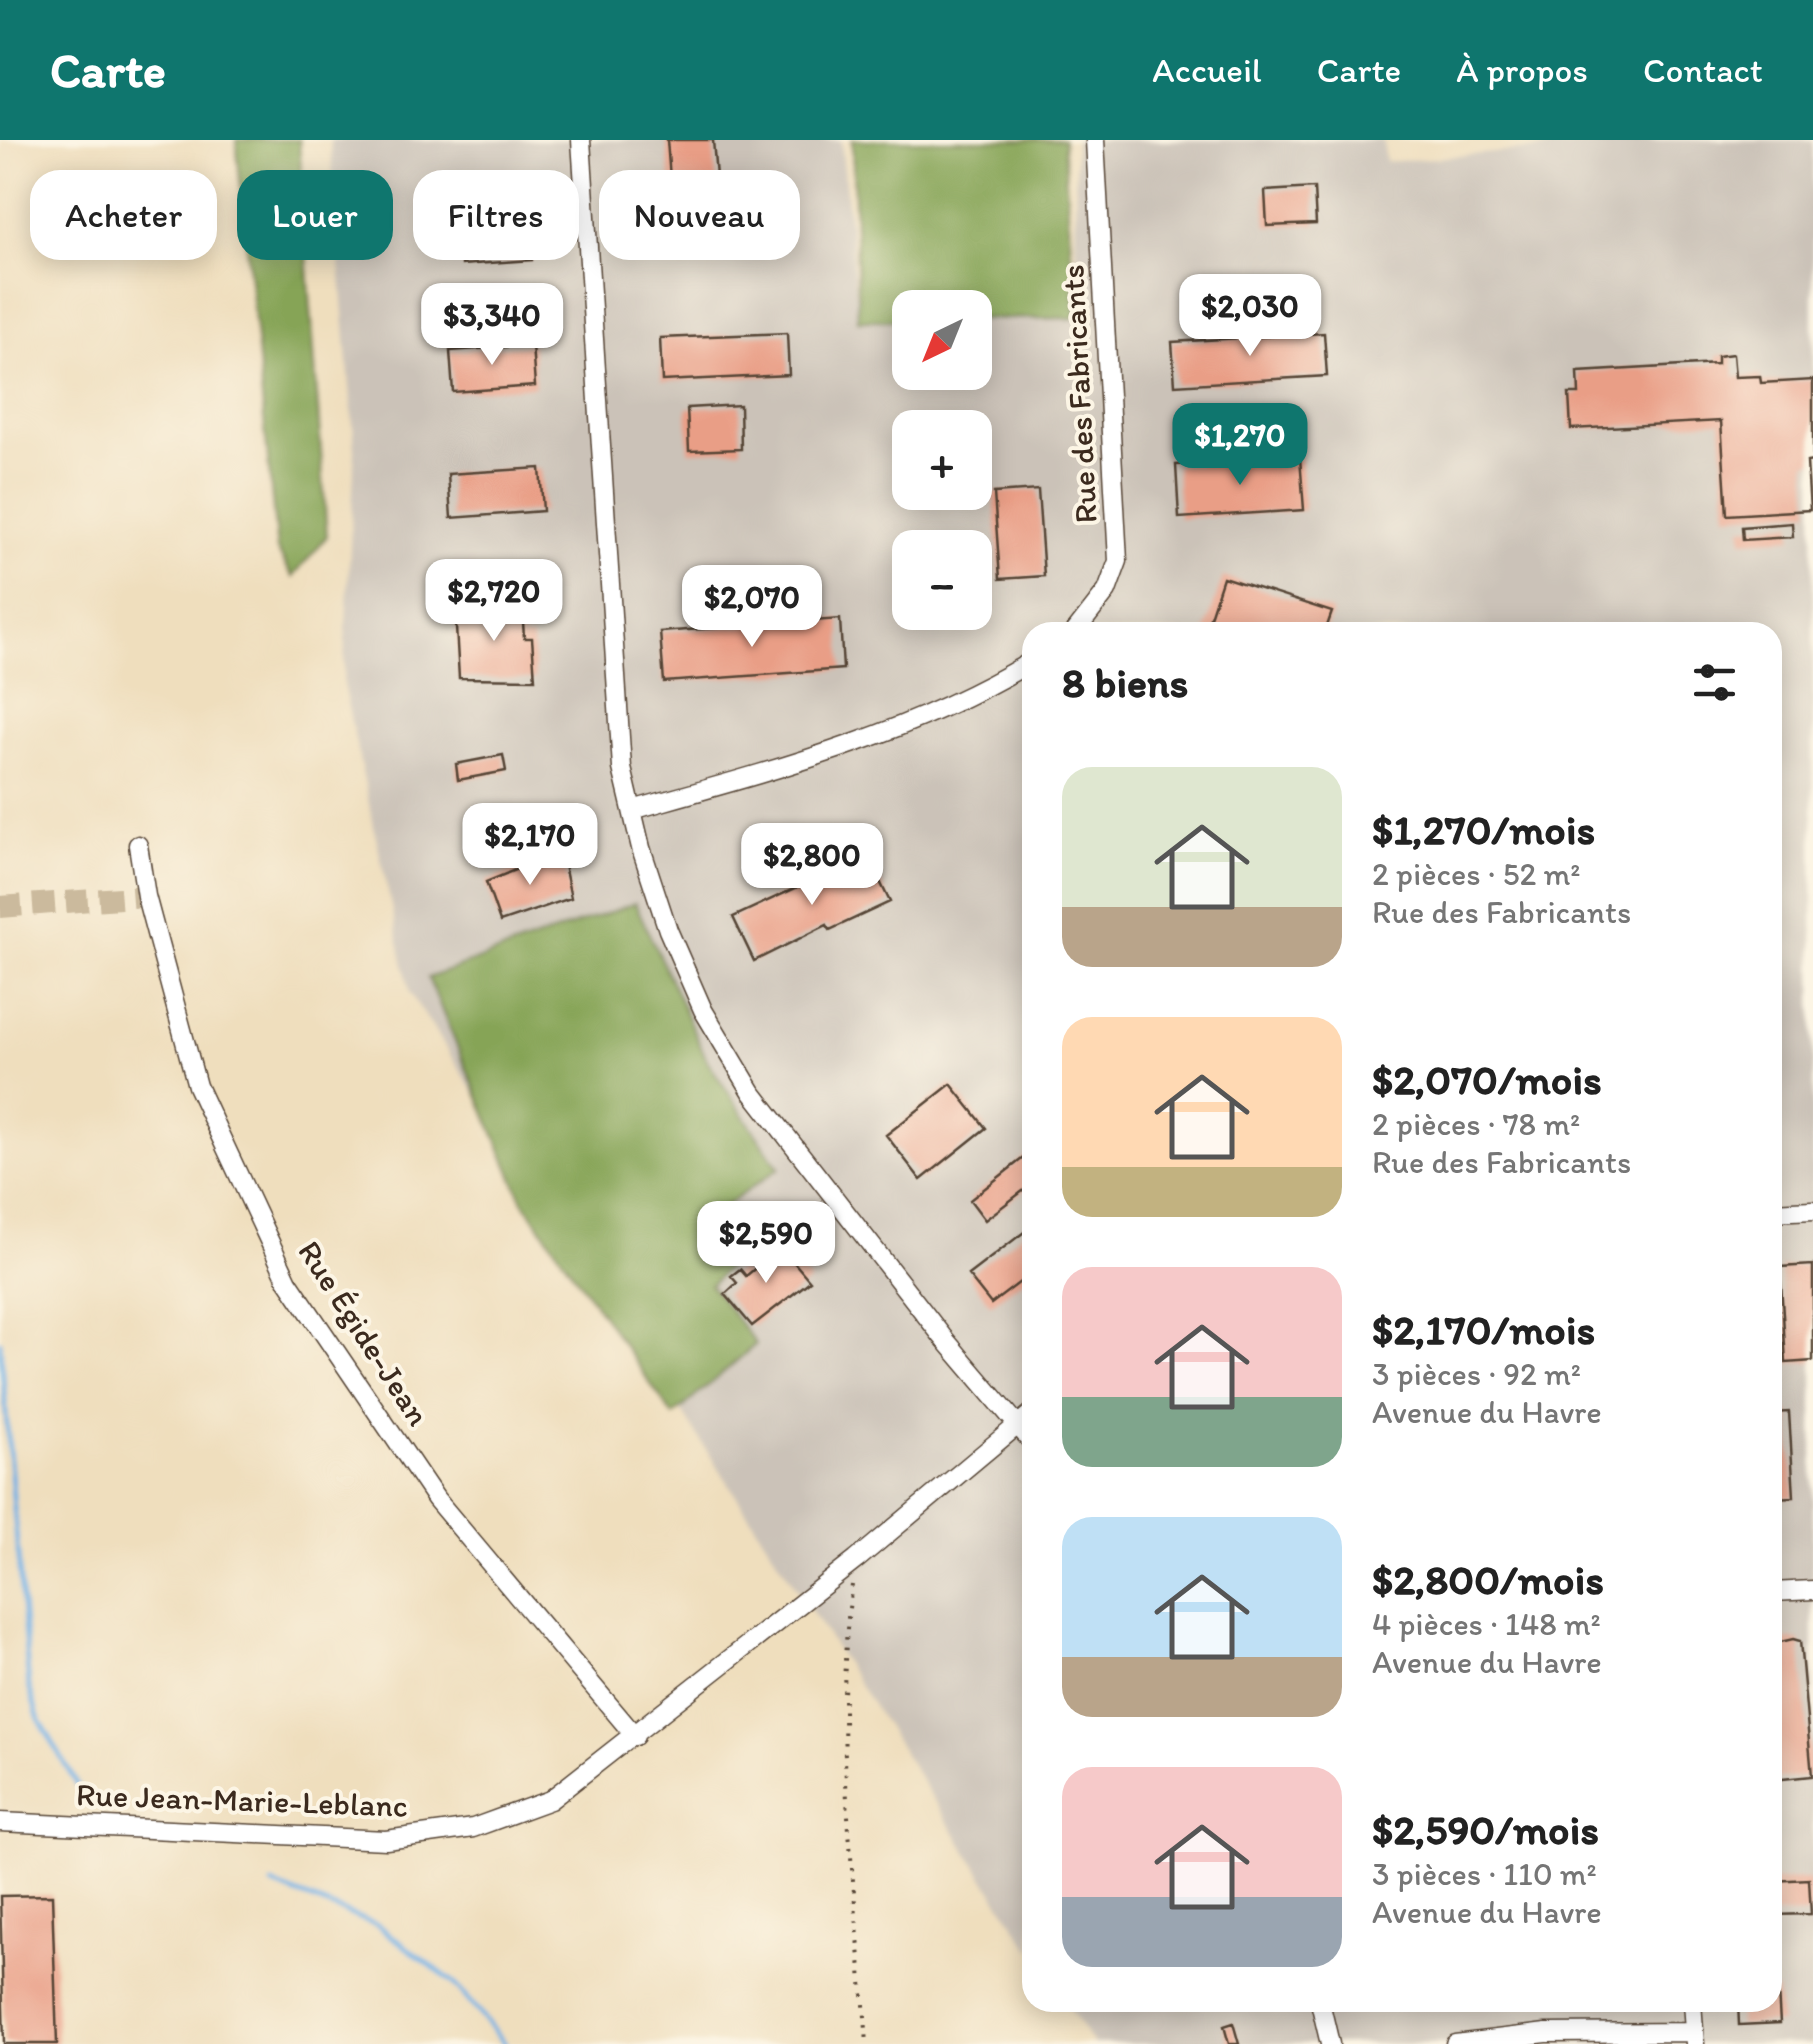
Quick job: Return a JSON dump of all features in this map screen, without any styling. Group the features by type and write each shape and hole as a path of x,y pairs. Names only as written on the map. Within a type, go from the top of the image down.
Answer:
{"street":[{"path":"581,140 622,768 675,946 703,1010 752,1092 942,1336 1022,1414"},
{"name":"Rue des Fabricants","path":"1082,622 1106,592 1118,561 1095,140"},
{"path":"632,810 879,737 1022,667"},
{"name":"Rue Égide-Jean","path":"138,846 146,896 198,1086 288,1281 436,1499 635,1736"},
{"path":"1782,1212 1813,1210"},
{"path":"856,1560 1022,1421"},
{"name":"Rue Jean-Marie-Leblanc","path":"0,1822 386,1840 473,1828 550,1800 856,1560"},
{"path":"1782,1592 1813,1590"},
{"path":"1322,2012 1330,2044"},
{"path":"1455,2044 1546,2033 1694,2038 1693,2012"}],"path":[{"path":"856,1560 845,1636 844,1698 867,2044"}],"shaded area":[{"path":"330,140 841,140 858,319 892,320 892,390 992,390 992,319 1076,318 1075,140 1383,140 1386,162 1648,140 1813,140 1813,2044 1093,2044 1072,2012 1782,2012 1782,622 1022,622 1022,1936 410,993 343,684 355,450 340,260 393,260 393,170 332,170"}],"green space":[{"path":"236,140 299,140 301,170 239,170"},
{"path":"852,140 1063,140 1076,318 992,319 992,290 892,290 892,320 858,320"},
{"path":"248,260 307,260 327,536 293,577 277,550"},
{"path":"635,903 708,1062 779,1168 697,1226 728,1267 710,1285 756,1344 673,1416 523,1201 428,978"}],"building":[{"path":"667,140 713,140 715,170 669,170"},
{"path":"1314,188 1316,224 1267,226 1265,191"},
{"path":"462,260 532,260 462,265"},
{"path":"787,333 789,375 662,381 660,338"},
{"path":"1324,333 1327,376 1175,385 1172,342"},
{"path":"532,345 535,386 453,392 450,351"},
{"path":"1733,354 1735,377 1760,376 1761,383 1813,380 1813,461 1807,462 1810,510 1727,515 1721,421 1571,429 1569,394 1579,394 1578,372 1717,364 1717,356"},
{"path":"740,405 741,449 689,451 687,408"},
{"path":"1300,458 1304,510 1179,518 1176,465"},
{"path":"540,468 543,511 451,518 448,474"},
{"path":"1038,490 1044,576 1000,579 994,493"},
{"path":"1792,523 1793,537 1743,540 1742,527"},
{"path":"515,571 517,602 501,603 499,572"},
{"path":"1223,577 1332,612 1328,622 1208,622"},
{"path":"522,605 524,638 532,638 535,679 459,678 455,610"},
{"path":"840,619 843,669 664,682 660,632"},
{"path":"503,755 506,771 458,780 456,764"},
{"path":"561,851 571,898 500,922 486,882"},
{"path":"867,855 890,902 830,930 827,925 754,961 733,917"},
{"path":"951,1084 986,1128 921,1180 886,1135"},
{"path":"1022,1159 1022,1192 985,1220 970,1200"},
{"path":"1022,1234 1022,1281 991,1304 968,1275"},
{"path":"781,1247 810,1281 752,1326 725,1294 737,1283 731,1276 740,1269 746,1276"},
{"path":"1813,1265 1813,1361 1786,1363 1782,1267"},
{"path":"1782,1412 1789,1412 1794,1497 1782,1498"},
{"path":"1800,1641 1812,1776 1782,1779 1782,1642"},
{"path":"1809,1879 1811,1914 1782,1915 1782,1880"},
{"path":"52,1895 57,2044 4,2044 0,1896"},
{"path":"1738,2012 1779,2012 1780,2023 1739,2025"},
{"path":"1233,2023 1239,2044 1229,2044 1224,2026"}],"waterway":[{"path":"0,1342 29,1686 38,1717 77,1785"},
{"path":"273,1885 377,1925 453,1982 505,2044"}],"tunnel":[{"path":"0,907 146,896"}]}
